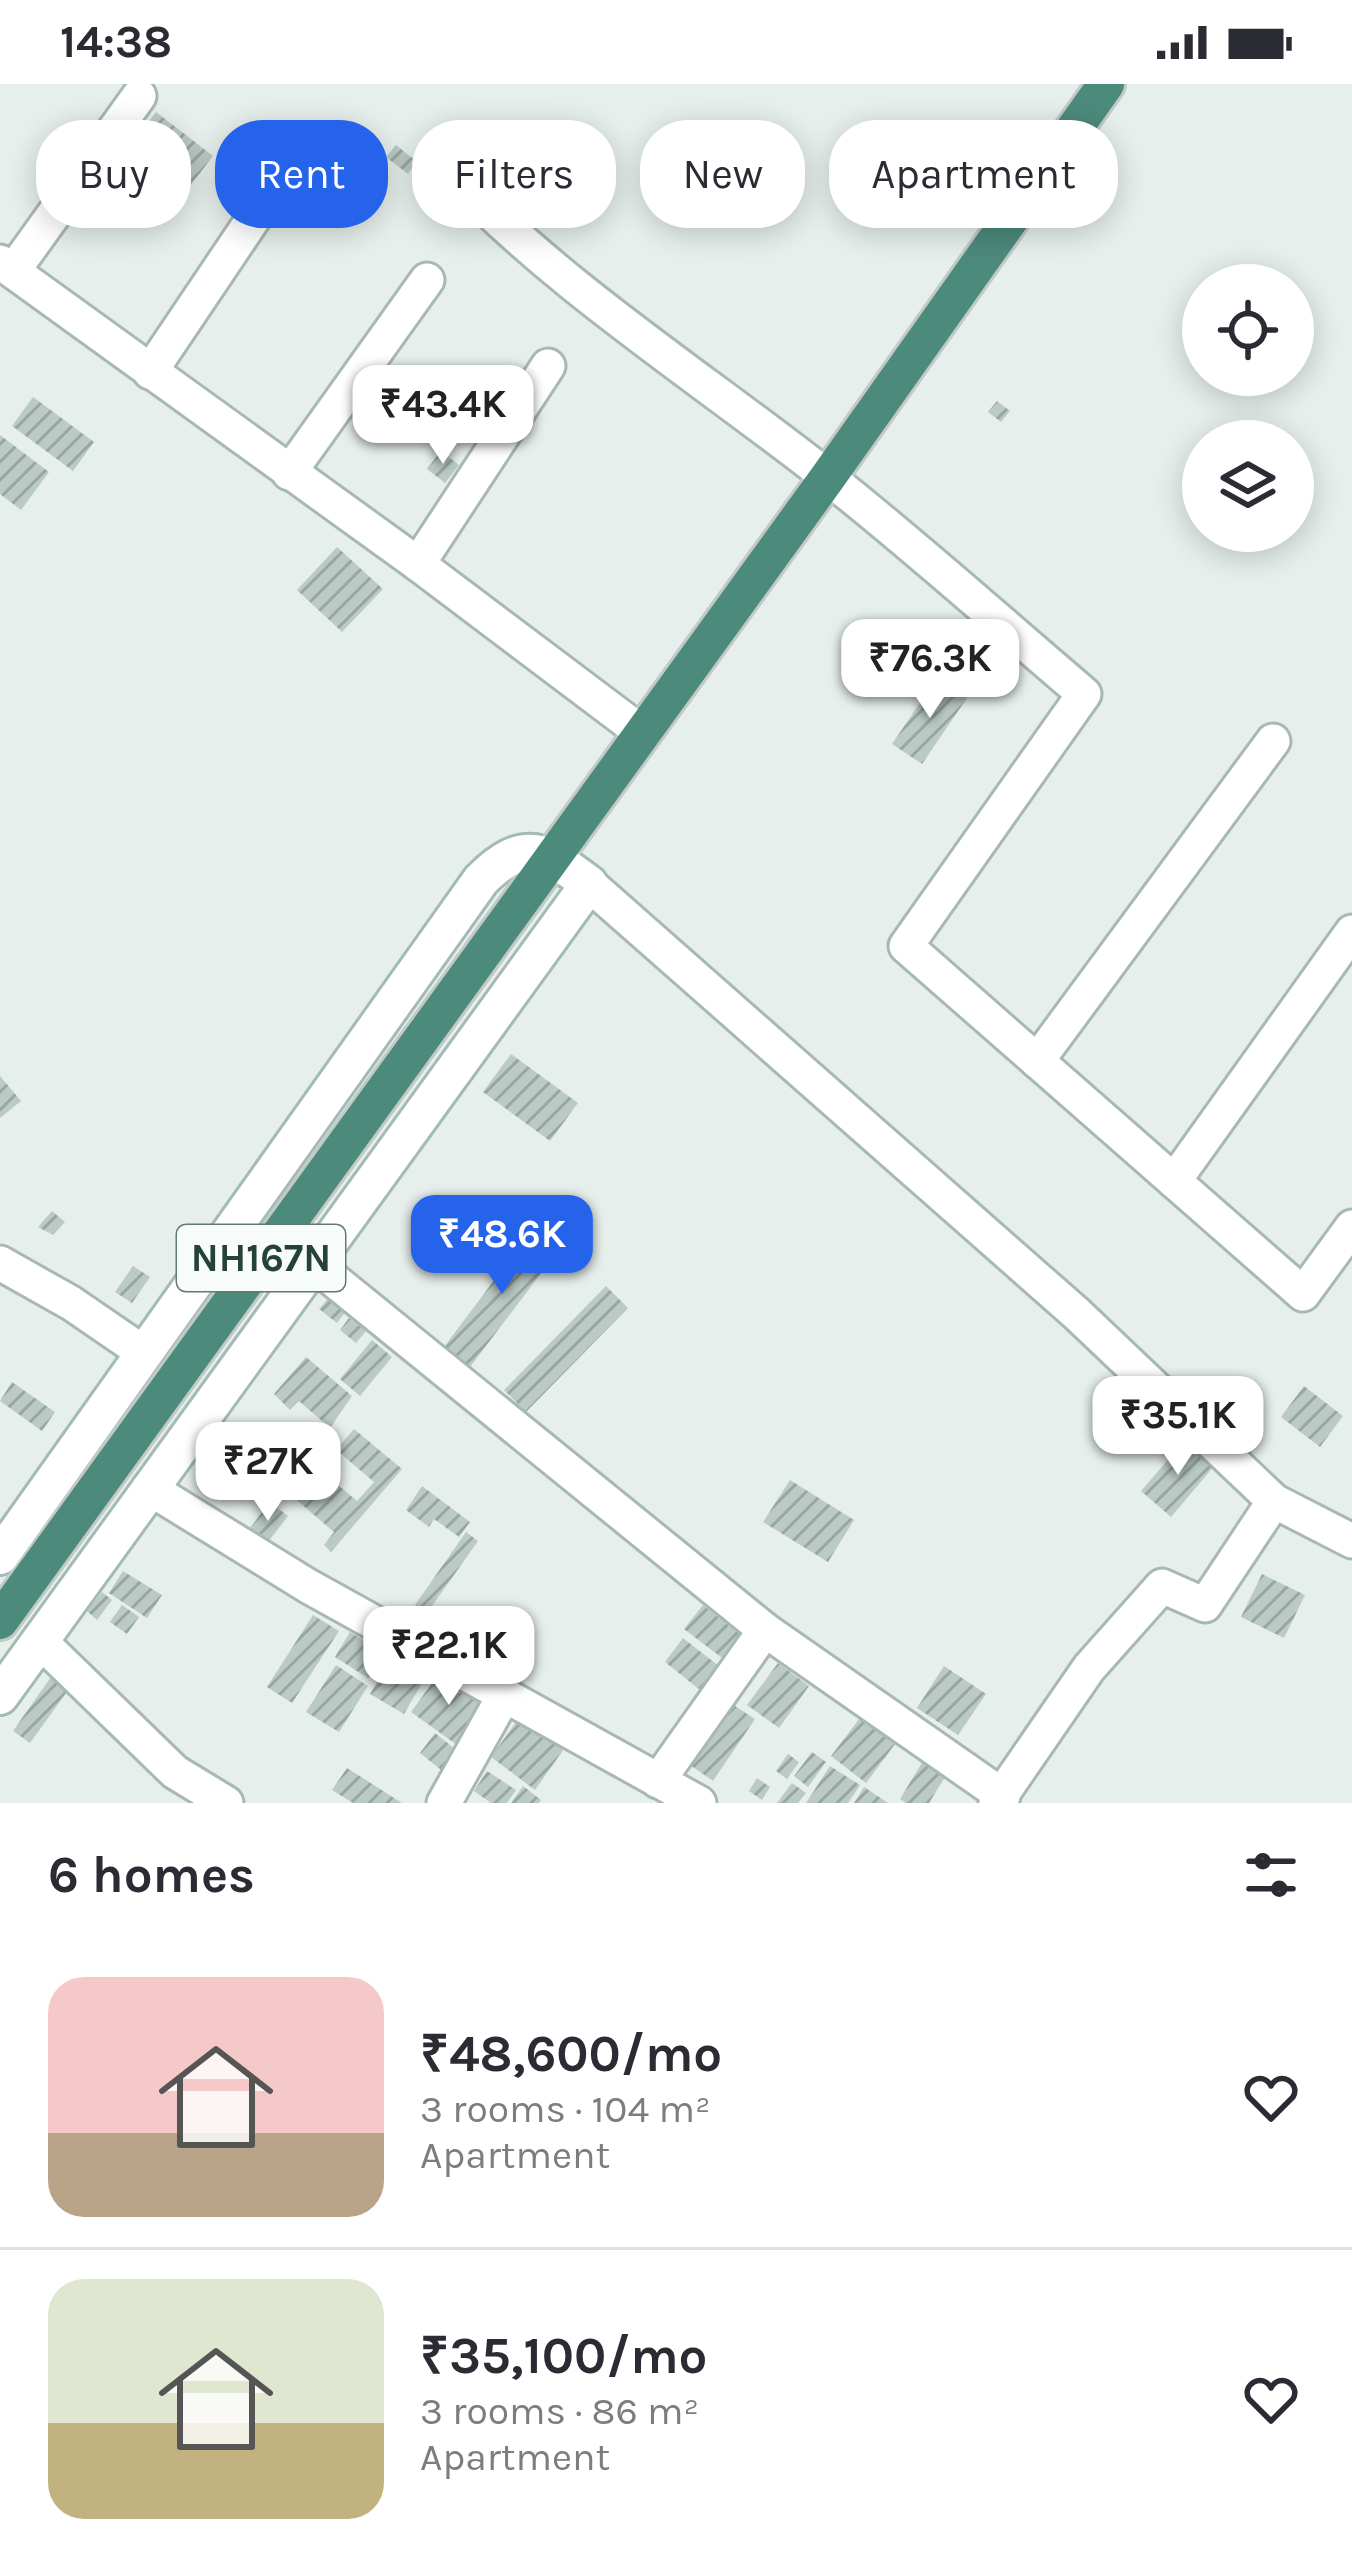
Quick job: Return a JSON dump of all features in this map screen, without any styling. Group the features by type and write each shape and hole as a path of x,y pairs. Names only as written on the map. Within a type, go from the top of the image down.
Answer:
{"highway":[{"name":"NH167N","path":"0,1621 828,477 1106,84"}],"main road":[{"path":"0,1556 481,880 502,859 524,851 551,856 589,884 0,1696"}],"street":[{"path":"140,96 6,267 418,564 641,732"},
{"path":"150,372 247,228"},
{"path":"512,228 596,300 828,477 1084,694 906,946 1303,1294 1352,1227"},
{"path":"289,473 427,280"},
{"path":"418,564 548,366"},
{"path":"1037,1061 1273,741"},
{"path":"589,884 1076,1313 1274,1501 1352,1540"},
{"path":"1174,1181 1352,932"},
{"path":"0,1263 144,1353"},
{"path":"314,1264 765,1630 1000,1799 1088,1668 1162,1586 1205,1605 1274,1501"},
{"path":"149,1488 308,1586 699,1803"},
{"path":"658,1781 765,1630"},
{"path":"40,1641 175,1772 226,1803"},
{"path":"443,1803 505,1694"}],"building":[{"path":"191,139 213,156 191,185"},
{"path":"396,145 412,158 408,174 388,159"},
{"path":"33,397 94,442 73,471 12,426"},
{"path":"997,401 1010,411 1001,422 988,412"},
{"path":"0,435 49,472 21,510 0,494"},
{"path":"441,451 459,465 445,483 427,469"},
{"path":"337,547 383,589 342,632 297,590"},
{"path":"937,678 967,698 922,764 892,744"},
{"path":"511,1054 578,1103 550,1141 483,1092"},
{"path":"0,1076 21,1101 0,1118"},
{"path":"52,1211 65,1222 53,1235 38,1227"},
{"path":"537,1223 564,1243 467,1371 441,1351"},
{"path":"133,1266 150,1277 132,1303 115,1292"},
{"path":"606,1286 628,1308 526,1412 504,1390"},
{"path":"332,1294 349,1307 337,1323 319,1309"},
{"path":"349,1318 366,1331 356,1343 340,1330"},
{"path":"372,1340 392,1357 360,1396 340,1379"},
{"path":"306,1357 352,1396 330,1428 299,1401 290,1410 274,1394"},
{"path":"12,1382 55,1412 42,1431 0,1401"},
{"path":"1304,1386 1343,1416 1320,1447 1281,1417"},
{"path":"354,1429 402,1469 331,1552 324,1545 334,1532 294,1498","holes":["340,1453 374,1482 357,1501 323,1472"]},
{"path":"1185,1440 1215,1465 1171,1517 1141,1491"},
{"path":"242,1451 282,1482 266,1502 226,1471"},
{"path":"790,1480 854,1520 828,1562 763,1522"},
{"path":"422,1486 470,1522 459,1537 434,1519 429,1527 406,1510"},
{"path":"270,1502 288,1516 265,1546 247,1532"},
{"path":"466,1532 478,1541 427,1613 415,1605"},
{"path":"123,1571 162,1595 147,1618 109,1593"},
{"path":"1262,1574 1305,1595 1284,1638 1241,1617"},
{"path":"102,1592 112,1600 97,1620 87,1611"},
{"path":"122,1605 139,1617 127,1634 110,1622"},
{"path":"703,1605 752,1644 734,1667 684,1629"},
{"path":"313,1615 339,1631 292,1703 267,1687"},
{"path":"350,1632 384,1653 368,1678 335,1657"},
{"path":"683,1638 729,1674 710,1698 665,1662"},
{"path":"395,1651 429,1671 404,1714 370,1694"},
{"path":"778,1663 809,1686 779,1728 747,1705"},
{"path":"336,1665 368,1686 339,1732 306,1712"},
{"path":"944,1666 986,1694 958,1735 917,1708"},
{"path":"441,1671 487,1704 457,1745 411,1712"},
{"path":"51,1677 69,1689 30,1743 13,1731"},
{"path":"732,1704 755,1719 713,1781 690,1765"},
{"path":"866,1710 901,1736 866,1783 831,1756"},
{"path":"521,1715 566,1746 535,1790 491,1757"},
{"path":"435,1733 460,1753 445,1773 420,1753"},
{"path":"812,1752 826,1762 808,1787 794,1776"},
{"path":"928,1753 951,1767 929,1803 906,1803 900,1799"},
{"path":"788,1754 799,1762 787,1779 776,1771"},
{"path":"830,1766 860,1785 848,1803 806,1803"},
{"path":"347,1768 402,1803 353,1803 332,1790"},
{"path":"487,1771 516,1790 507,1803 491,1803 474,1791"},
{"path":"757,1778 770,1787 762,1800 749,1791"},
{"path":"792,1783 806,1793 798,1803 777,1803"},
{"path":"523,1786 541,1800 539,1803 511,1803"},
{"path":"864,1787 888,1803 854,1803"}]}
